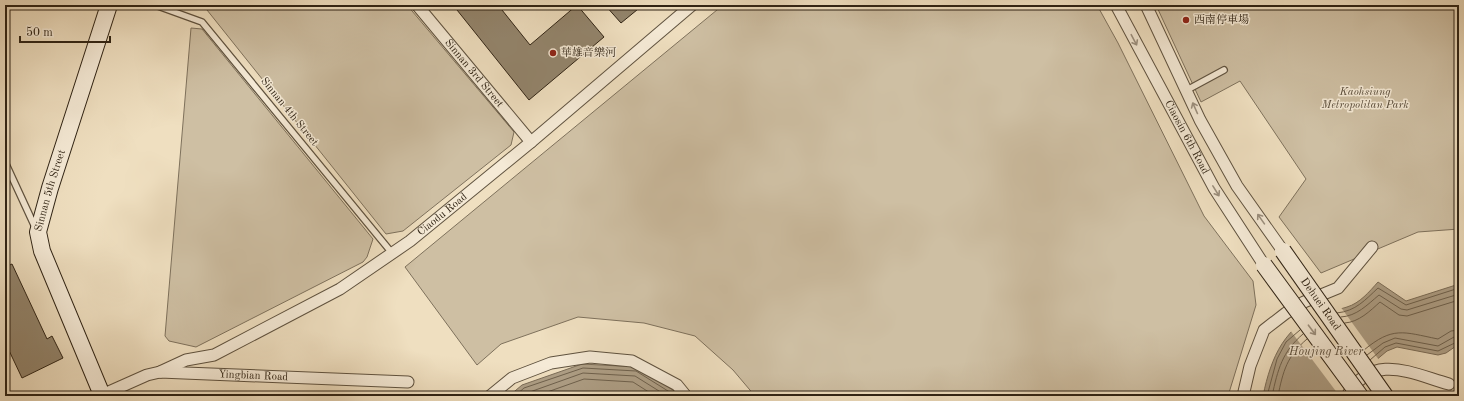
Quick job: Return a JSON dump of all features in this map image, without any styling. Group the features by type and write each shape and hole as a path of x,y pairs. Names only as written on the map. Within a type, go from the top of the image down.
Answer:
{"street":[{"name":"Sinnan 5th Street","path":"102,396 42,250 38,232 50,188 109,5"},
{"name":"Sinnan 3rd Street","path":"417,5 531,142"},
{"name":"Ciaodu Road","path":"160,372 186,360 214,355 340,289 410,241 531,142 692,5"},
{"name":"Ciaosin 6th Road","path":"1116,5 1214,188 1264,265"},
{"name":"Ciaosin 6th Road","path":"1146,5 1200,120 1237,186 1283,251"},
{"path":"1243,396 1250,366 1264,330 1286,313 1304,302 1338,288 1372,247"},
{"name":"Dehuei Road","path":"1283,251 1385,396"},
{"name":"Dehuei Road","path":"1264,265 1360,396"},
{"path":"490,396 512,378 551,363 590,357 632,361 677,385 686,396"},
{"path":"1347,396 1350,390 1366,376 1386,368 1449,384"},
{"name":"Yingbian Road","path":"102,396 147,375 160,372 408,382"}],"lane":[{"name":"Sinnan 4th Street","path":"155,5 202,22 392,253"},
{"path":"1187,90 1224,70"},
{"path":"5,162 38,232"}],"green space":[{"path":"203,5 407,5 514,132 511,145 403,231 386,234"},
{"path":"723,5 1097,5 1118,43 1204,216 1253,281 1256,305 1228,396 755,396 733,370 695,336 644,323 578,317 501,344 477,365 405,267"},
{"name":"Kaohsiung Metropolitan Park","path":"1156,5 1459,5 1459,229 1418,232 1321,273 1279,217 1306,179 1240,81 1201,102"},
{"path":"191,28 202,29 373,239 367,257 363,262 196,347 169,341 165,336"}],"water":[{"name":"Houjing River","path":"1378,282 1406,301 1459,284 1459,344 1446,353 1438,355 1397,347 1387,351 1333,396 1263,396 1270,368 1282,344 1290,333 1312,316 1326,310 1345,308 1356,303"},
{"path":"582,364 638,367 682,396 509,396 522,385"}],"pier":[{"path":"1340,306 1379,360 1338,394 1290,330 1303,319 1326,308"}],"building":[{"name":"華雄音樂河","path":"463,5 498,5 530,45 577,5 604,37 529,100 457,10"},
{"path":"605,5 643,5 621,23"},
{"path":"12,264 47,339 52,336 63,358 22,378 5,342 5,267"}],"place":[{"name":"西南停車場","path":"1186,20"},
{"name":"華雄音樂河","path":"553,53"}]}
